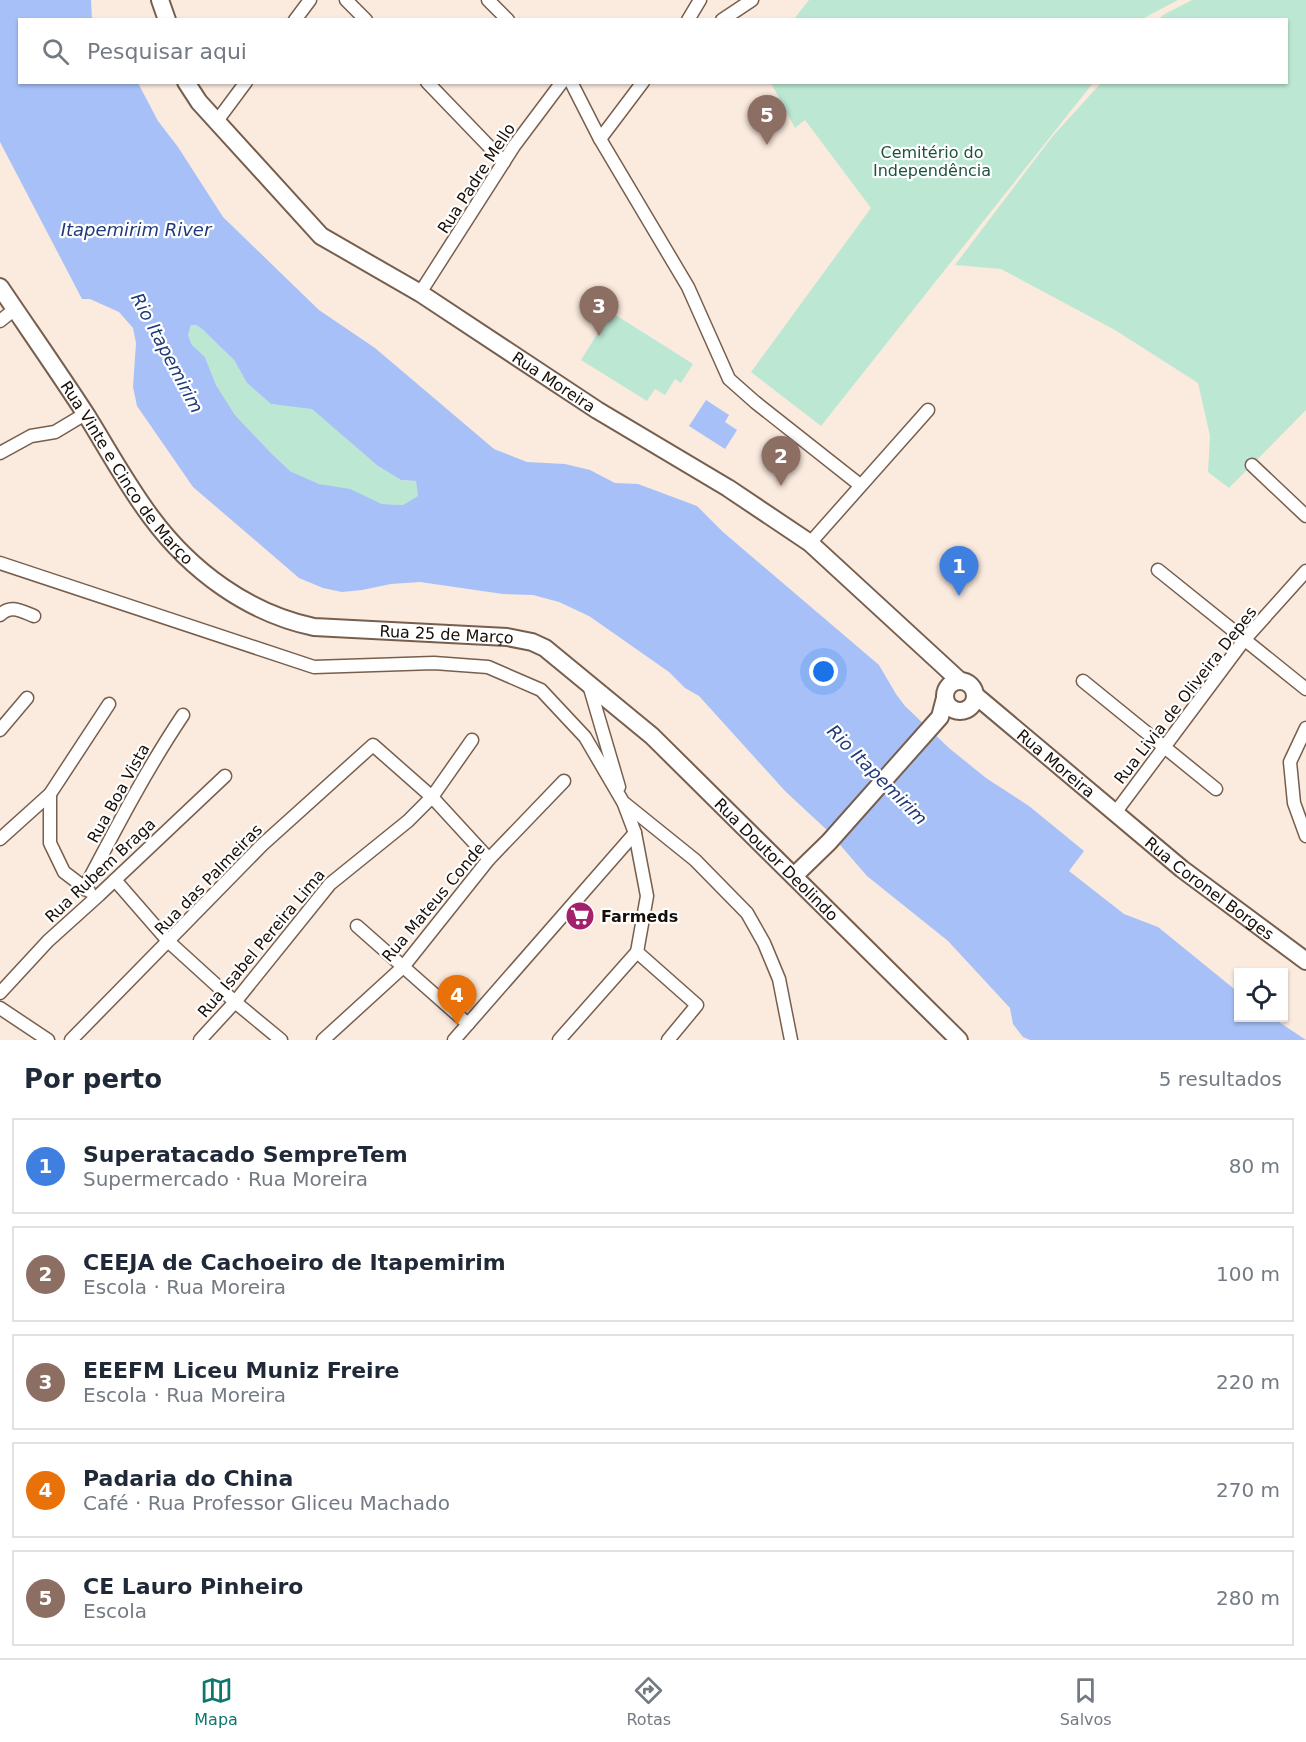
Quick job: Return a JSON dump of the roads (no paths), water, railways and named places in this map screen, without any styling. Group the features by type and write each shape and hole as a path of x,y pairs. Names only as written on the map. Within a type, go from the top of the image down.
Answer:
{"street":[{"path":"160,0 165,18"},
{"path":"296,18 310,0"},
{"path":"346,0 364,18"},
{"path":"488,0 506,18"},
{"path":"689,18 700,0"},
{"path":"725,18 752,0"},
{"name":"Rua Moreira","path":"187,84 199,102 321,236 420,293 597,410 728,488 810,543 960,681 950,684 958,701 999,716 1115,813"},
{"path":"217,121 245,84"},
{"path":"429,84 504,162"},
{"name":"Rua Padre Mello","path":"420,293 504,162 561,84"},
{"path":"572,84 600,139 688,287 729,379 860,485"},
{"path":"600,139 642,84"},
{"name":"Rua Vinte e Cinco de Março","path":"0,287 85,414 150,517 175,546 197,568 226,590 255,608 289,622"},
{"path":"0,321 15,309"},
{"path":"810,543 928,410"},
{"path":"0,453 32,436 55,432 85,414"},
{"path":"1252,465 1306,516"},
{"path":"0,563 314,667 434,663 488,667 541,690 585,738 623,802 695,860 747,913 764,943 779,979 791,1040"},
{"path":"1158,570 1306,689"},
{"name":"Rua Livia de Oliveira Depes","path":"1115,813 1245,639 1306,572"},
{"path":"0,615 5,610 14,608 34,616"},
{"name":"Rua 25 de Março","path":"289,622 314,627 507,637 532,642 558,658 589,684"},
{"path":"794,876 829,842 937,720 958,701 941,663"},
{"path":"1083,681 1216,789"},
{"path":"559,1040 637,952 647,896 635,833 623,802 589,684"},
{"name":"Rua Doutor Deolindo","path":"589,684 652,736 959,1040"},
{"path":"0,730 27,698"},
{"path":"0,839 50,794 109,704"},
{"name":"Rua Boa Vista","path":"84,889 128,805 183,715"},
{"path":"1306,728 1290,762 1294,803 1306,836"},
{"name":"Rua Isabel Pereira Lima","path":"200,1040 235,1002 330,884 408,821 432,797 471,740"},
{"name":"Rua das Palmeiras","path":"71,1040 262,845 373,745 432,797"},
{"name":"Rua Rubem Braga","path":"0,993 48,940 225,776"},
{"name":"Rua Mateus Conde","path":"323,1040 403,967 489,859 564,781"},
{"path":"50,794 50,843 64,872 84,889 99,895"},
{"path":"432,797 489,859"},
{"name":"Rua Coronel Borges","path":"1115,813 1182,869 1306,961"},
{"path":"454,1040 635,833"},
{"path":"115,880 169,942 281,1040"},
{"path":"357,926 468,1024"},
{"path":"637,952 697,1005 668,1040"},
{"path":"0,1008 48,1040"}],"water":[{"name":"Itapemirim River","path":"0,0 91,0 92,18 18,18 18,84 139,84 158,121 178,147 223,217 319,310 375,348 494,449 527,462 565,464 590,470 615,483 638,484 697,506 723,532 879,665 905,706 949,748 986,778 1029,806 1084,851 1069,871 1124,914 1158,927 1234,989 1234,1022 1279,1022 1306,1040 1030,1040 1023,1037 1013,1024 1010,1008 948,941 867,876 828,831 785,791 699,696 589,616 559,602 533,595 503,594 420,582 342,592 323,588 299,578 193,487 137,406 133,387 136,343 133,328 119,312 90,299 82,299 0,142","holes":["191,325 202,329 234,360 247,383 271,404 312,409 378,466 401,480 416,481 418,496 403,505 382,504 350,489 319,484 290,471 235,415 216,385 205,357 192,345 188,335"]},
{"path":"706,400 729,415 725,422 737,430 725,449 689,426"}],"place":[{"name":"CE Lauro Pinheiro","path":"767,145"},
{"name":"EEEFM Liceu Muniz Freire","path":"599,336"},
{"name":"CEEJA de Cachoeiro de Itapemirim","path":"781,486"},
{"name":"Superatacado SempreTem","path":"959,596"},
{"name":"Farmeds","path":"580,916"},
{"name":"Padaria do China","path":"457,1025"}],"park label":[{"name":"Cemitério do Independência","path":"932,161"}],"water label":[{"name":"Rio Itapemirim","path":"167,353"},
{"name":"Rio Itapemirim","path":"877,775"}]}
